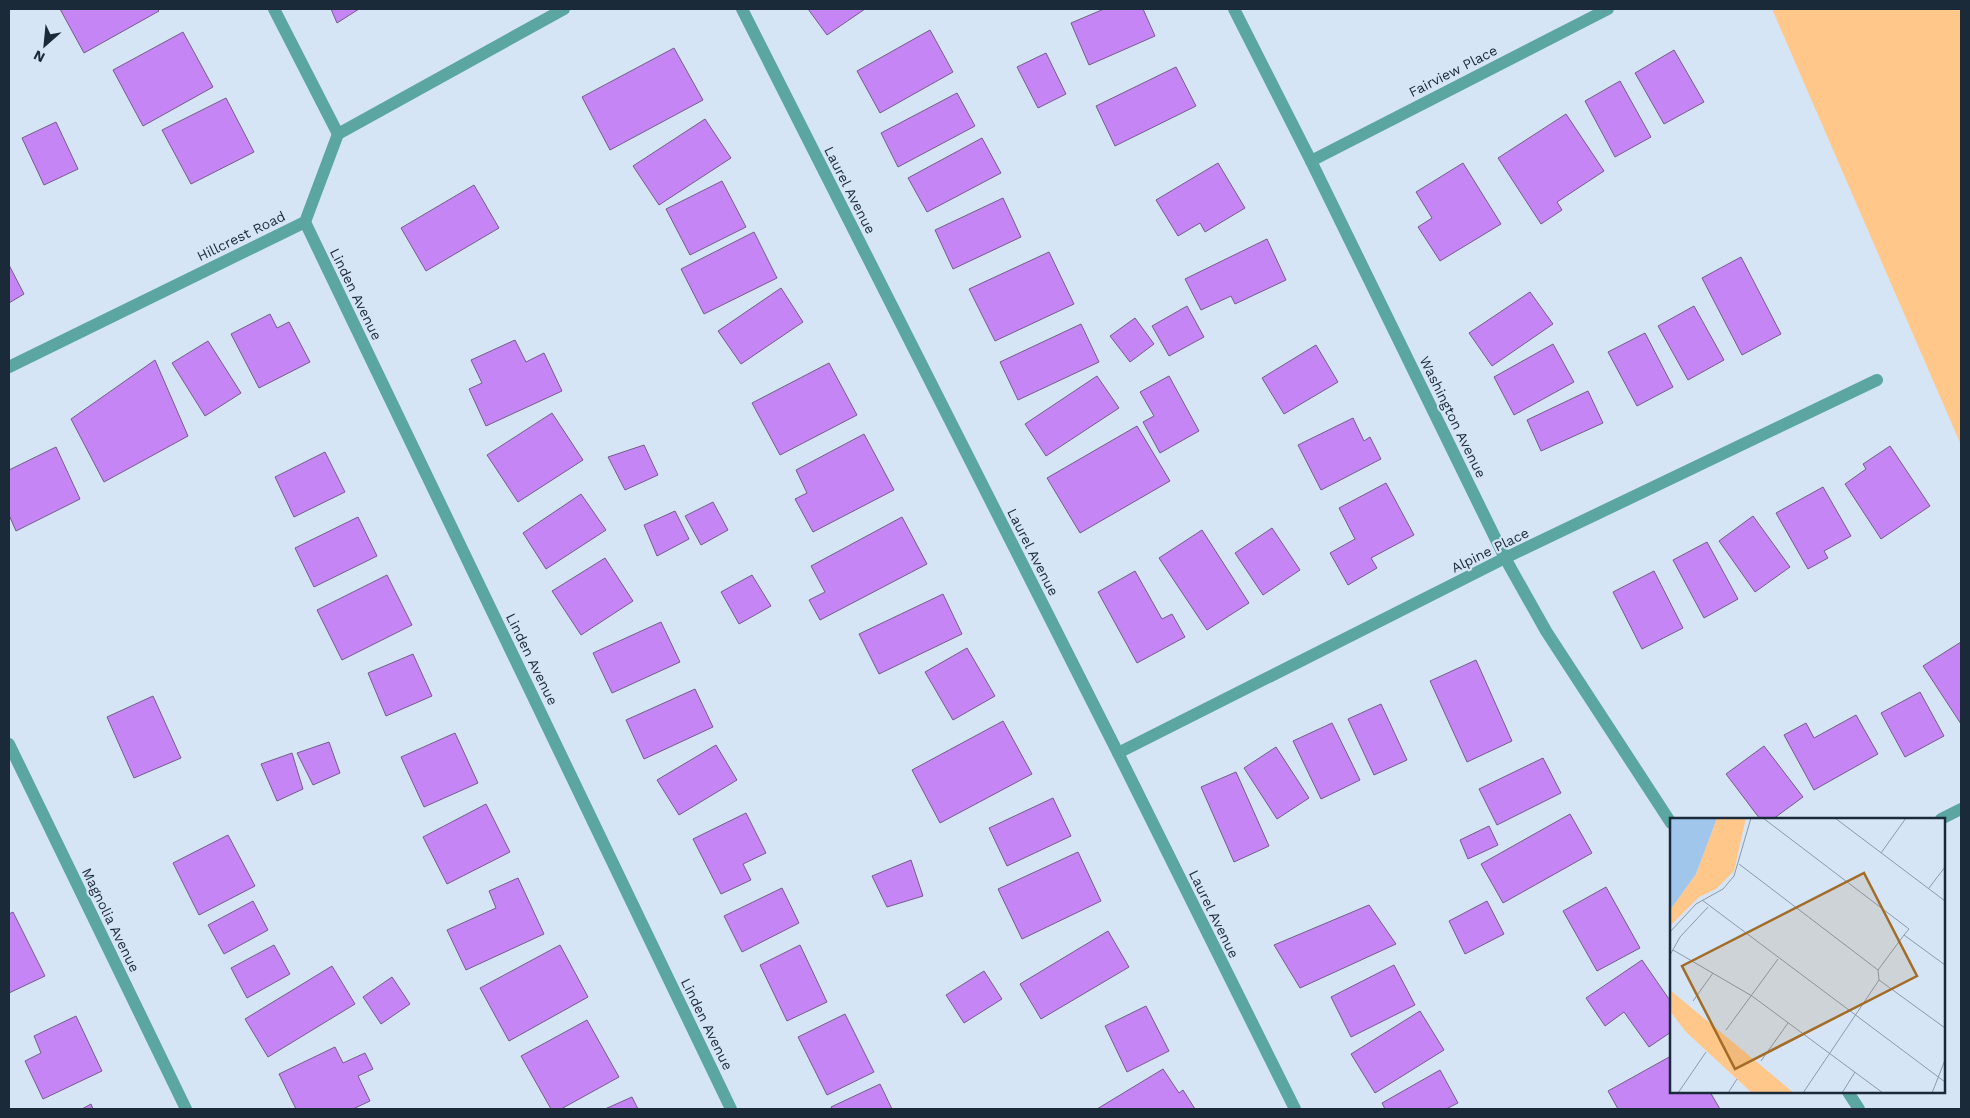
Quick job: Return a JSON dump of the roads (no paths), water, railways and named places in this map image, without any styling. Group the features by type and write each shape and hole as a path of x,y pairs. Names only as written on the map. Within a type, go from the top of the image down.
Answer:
{"street":[{"path":"274,9 338,134 564,9"},
{"name":"Laurel Avenue","path":"742,9 1118,753 1295,1109"},
{"name":"Washington Avenue","path":"1234,9 1311,161 1505,558 1546,630 1670,821"},
{"name":"Fairview Place","path":"1311,161 1608,9"},
{"name":"Hillcrest Road","path":"9,367 305,222 338,134"},
{"name":"Linden Avenue","path":"305,222 731,1109"},
{"name":"Alpine Place","path":"1118,753 1505,558 1877,380"},
{"name":"Magnolia Avenue","path":"9,744 186,1109"},
{"path":"1943,818 1961,809"},
{"path":"1849,1093 1859,1109"}]}
